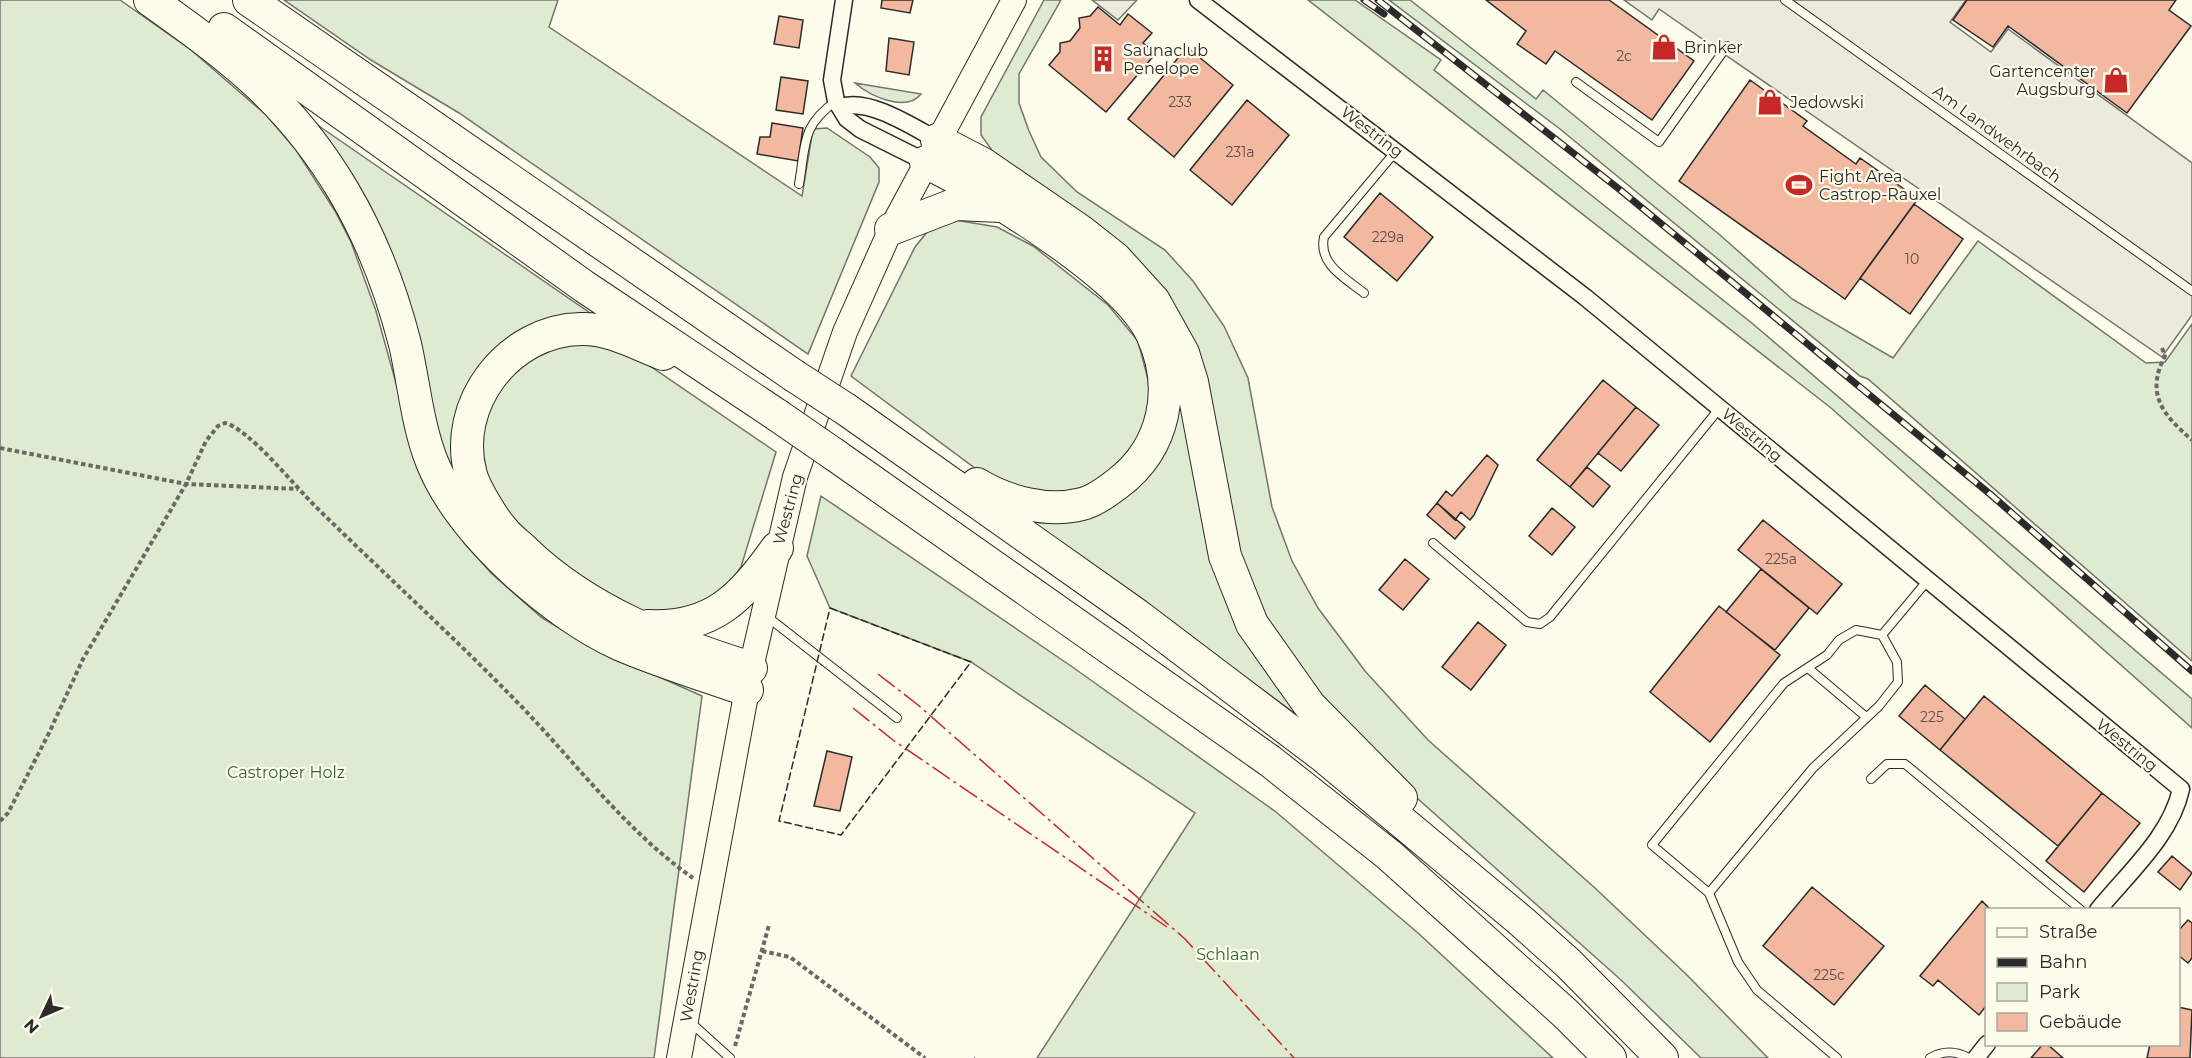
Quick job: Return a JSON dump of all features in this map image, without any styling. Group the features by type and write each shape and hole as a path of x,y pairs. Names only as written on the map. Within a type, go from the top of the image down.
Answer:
{"highway":[{"path":"150,0 215,46 260,83 297,123 345,194 377,260 404,343 418,417 432,463 454,501 486,543 516,573 576,619 610,638 679,667 749,679"},
{"path":"182,0 585,287 836,455 1270,761 1389,855 1566,1014 1610,1058"},
{"path":"249,0 906,450 1137,615 1304,742 1521,921 1568,963 1662,1058"},
{"path":"906,450 946,464 985,488 1023,504 1054,507 1083,504 1111,489 1145,458 1157,438 1166,394 1164,367 1151,332 1124,298 1098,273 931,151"},
{"path":"931,151 983,164 1082,232 1114,258 1154,301 1183,353 1192,382 1225,556 1252,624 1310,706 1521,921"},
{"path":"891,229 956,204 973,202 1006,207"},
{"path":"720,376 600,330 552,332 534,339 505,359 480,394 471,416 468,439 471,475 503,530 554,578 616,616 708,654 749,679"},
{"path":"640,626 673,627 694,623 716,614 751,582 777,548"}],"main road":[{"name":"Westring","path":"679,1058 708,889 749,679 795,477 845,332 891,229 1014,0"}],"street":[{"path":"844,0 832,80 839,104 847,119 860,129 931,151"},
{"name":"Westring","path":"1198,0 1585,297 2181,789 2176,810 2165,828 2099,908"},
{"path":"839,104 853,104 868,108 931,151"},
{"path":"1976,1058 1985,1046"}],"lane":[{"name":"Am Landwehrbach","path":"1785,0 2192,291"},
{"path":"1576,82 1659,142 1727,46"},
{"path":"799,184 810,125 820,112 839,104"},
{"path":"1364,293 1332,267 1325,257 1322,246 1324,237 1396,151"},
{"path":"1433,543 1527,621 1540,624 1550,616 1719,409"},
{"path":"1882,636 1928,580"},
{"path":"763,614 897,718"},
{"path":"1709,893 1813,768 1865,716 1879,706 1898,682 1897,663 1882,636 1856,630 1839,640 1827,655 1784,683 1652,845 1709,893 1738,962 1757,990 1837,1058"},
{"path":"1808,668 1865,716"},
{"path":"1871,779 1887,764 1905,764 2079,908"},
{"path":"687,1019 730,1058"},
{"path":"1930,1058 1939,1053 1958,1052 1969,1058"}],"path":[{"path":"2162,348 2164,356 2159,367 2155,392 2160,405 2175,425 2192,440"},
{"path":"0,821 8,813 49,733 83,659 186,484 206,441 218,426 225,423 242,430 298,489 519,705 590,782 670,862 708,889"},
{"path":"0,448 186,484 298,489"},
{"path":"734,1047 769,925"},
{"path":"762,951 790,957 925,1058"}],"green space":[{"name":"Castroper Holz","path":"0,0 120,0 191,50 266,115 296,150 335,211 351,242 376,311 422,477 465,544 492,574 542,618 590,646 702,696 654,1058 0,1058"},
{"path":"284,0 558,0 549,27 802,196 813,129 827,128 870,157 879,168 879,182 808,354 459,113 371,60"},
{"path":"1044,0 1061,0 1019,74 1019,103 1029,131 1041,157 1077,192 1165,250 1193,281 1224,326 1248,378 1272,507 1292,561 1318,608 1365,671 1428,740 1595,888 1688,976 1768,1058 1701,1058 1621,980 1408,790 1346,729 1268,621 1236,542 1194,345 1183,320 1168,297 996,156 981,135 981,117"},
{"path":"1308,0 1355,0 1441,60 1434,70 1753,324 2192,699 2192,728 1831,408"},
{"path":"1389,0 1410,0 1536,99 1543,90 1720,235 1792,299 1893,358 1978,241 2146,363 2165,362 2192,324 2192,661 1868,379 1860,376 1560,129"},
{"path":"855,83 921,94 914,100 897,102 870,93"},
{"path":"290,106 603,322 506,346 464,498 442,469 412,346"},
{"path":"955,220 997,227 1033,246 1108,305 1138,341 1152,395 1134,458 1089,489 1031,494 987,477 851,376 915,247 932,226"},
{"path":"566,344 615,347 644,362 776,452 741,567 724,591 683,615 645,616 592,590 534,545 494,499 479,465 481,433 500,385 532,358"},
{"path":"1173,358 1199,463 1304,720 1032,522 1059,522 1091,516 1122,500 1140,483"},
{"name":"Schlaan","path":"821,496 1071,666 1276,812 1418,933 1553,1058 1037,1058 1195,813 971,662 830,608 807,556"}],"shaded area":[{"path":"1092,0 1137,0 1118,20"},
{"path":"1624,0 1966,0 1950,22 1991,52 2008,29 2192,163 2192,315 2162,357 1659,9 1652,20"}],"building":[{"path":"882,0 913,0 910,13 881,8"},
{"path":"1486,0 1609,0 1694,61 1652,120 1555,51 1546,64 1517,44 1526,31"},
{"name":"Gartencenter Augsburg","path":"1967,0 2176,0 2169,10 2191,26 2127,113 2008,26 1993,47 1953,20"},
{"name":"Saunaclub Penelope","path":"1098,7 1120,25 1128,14 1152,33 1143,43 1156,53 1106,112 1049,65 1060,52 1060,43 1070,41 1080,28 1079,18 1090,16"},
{"path":"779,16 803,20 799,48 774,44"},
{"path":"889,38 914,42 909,75 886,71"},
{"path":"1187,47 1233,85 1174,157 1128,119"},
{"path":"781,77 808,81 803,114 776,110"},
{"path":"1750,80 1807,121 1803,126 1856,164 1860,158 1918,199 1845,299 1679,181"},
{"path":"1247,100 1289,135 1232,205 1190,170"},
{"path":"772,123 803,128 798,161 757,154 760,137 770,137"},
{"path":"1380,193 1433,237 1397,281 1344,237"},
{"path":"1914,204 1963,239 1910,314 1860,278"},
{"path":"1603,380 1636,407 1570,487 1537,460"},
{"path":"1636,407 1659,425 1621,471 1598,453"},
{"path":"1487,455 1498,465 1474,515 1470,520 1461,512 1455,520 1437,503 1446,491 1452,496"},
{"path":"1587,467 1610,486 1593,507 1570,487"},
{"path":"1437,503 1465,527 1455,539 1427,515"},
{"path":"1552,508 1575,527 1552,555 1529,536"},
{"path":"1763,520 1842,584 1817,614 1738,550"},
{"path":"1405,559 1429,579 1403,610 1379,590"},
{"path":"1761,569 1809,608 1775,650 1726,612"},
{"path":"1719,606 1780,655 1710,742 1650,692"},
{"path":"1478,622 1506,645 1471,690 1442,667"},
{"path":"1925,685 1965,719 1940,750 1899,716"},
{"path":"1984,696 2102,793 2058,846 1940,750"},
{"path":"827,751 852,757 840,811 814,806"},
{"path":"2102,793 2140,823 2084,892 2046,861"},
{"path":"2172,856 2192,873 2180,890 2158,872"},
{"path":"1812,887 1884,946 1834,1005 1763,946"},
{"path":"1982,901 1989,908 1985,908 1985,1007 1979,1015 1938,980 1933,986 1920,976"},
{"path":"2188,920 2192,923 2192,958 2188,963 2180,957 2180,929"},
{"path":"2180,1007 2192,1010 2190,1058 2147,1058 2150,1046 2180,1046"},
{"path":"2041,1046 2049,1046 2063,1058 2031,1058"}],"railway":[{"path":"1364,0 1384,14"},
{"path":"1378,0 1619,189 1990,494 2192,671"}],"fence":[{"path":"830,608 971,662 841,835 779,821 830,608"}],"power":[{"path":"878,674 918,705 1185,939 1294,1058"},
{"path":"853,708 893,740 1167,927"}],"place":[{"name":"Brinker","path":"1664,47"},
{"name":"Saunaclub Penelope","path":"1103,59"},
{"name":"Gartencenter Augsburg","path":"2116,80"},
{"name":"Jedowski","path":"1770,102"},
{"name":"Fight Area Castrop-Rauxel","path":"1799,185"}]}
